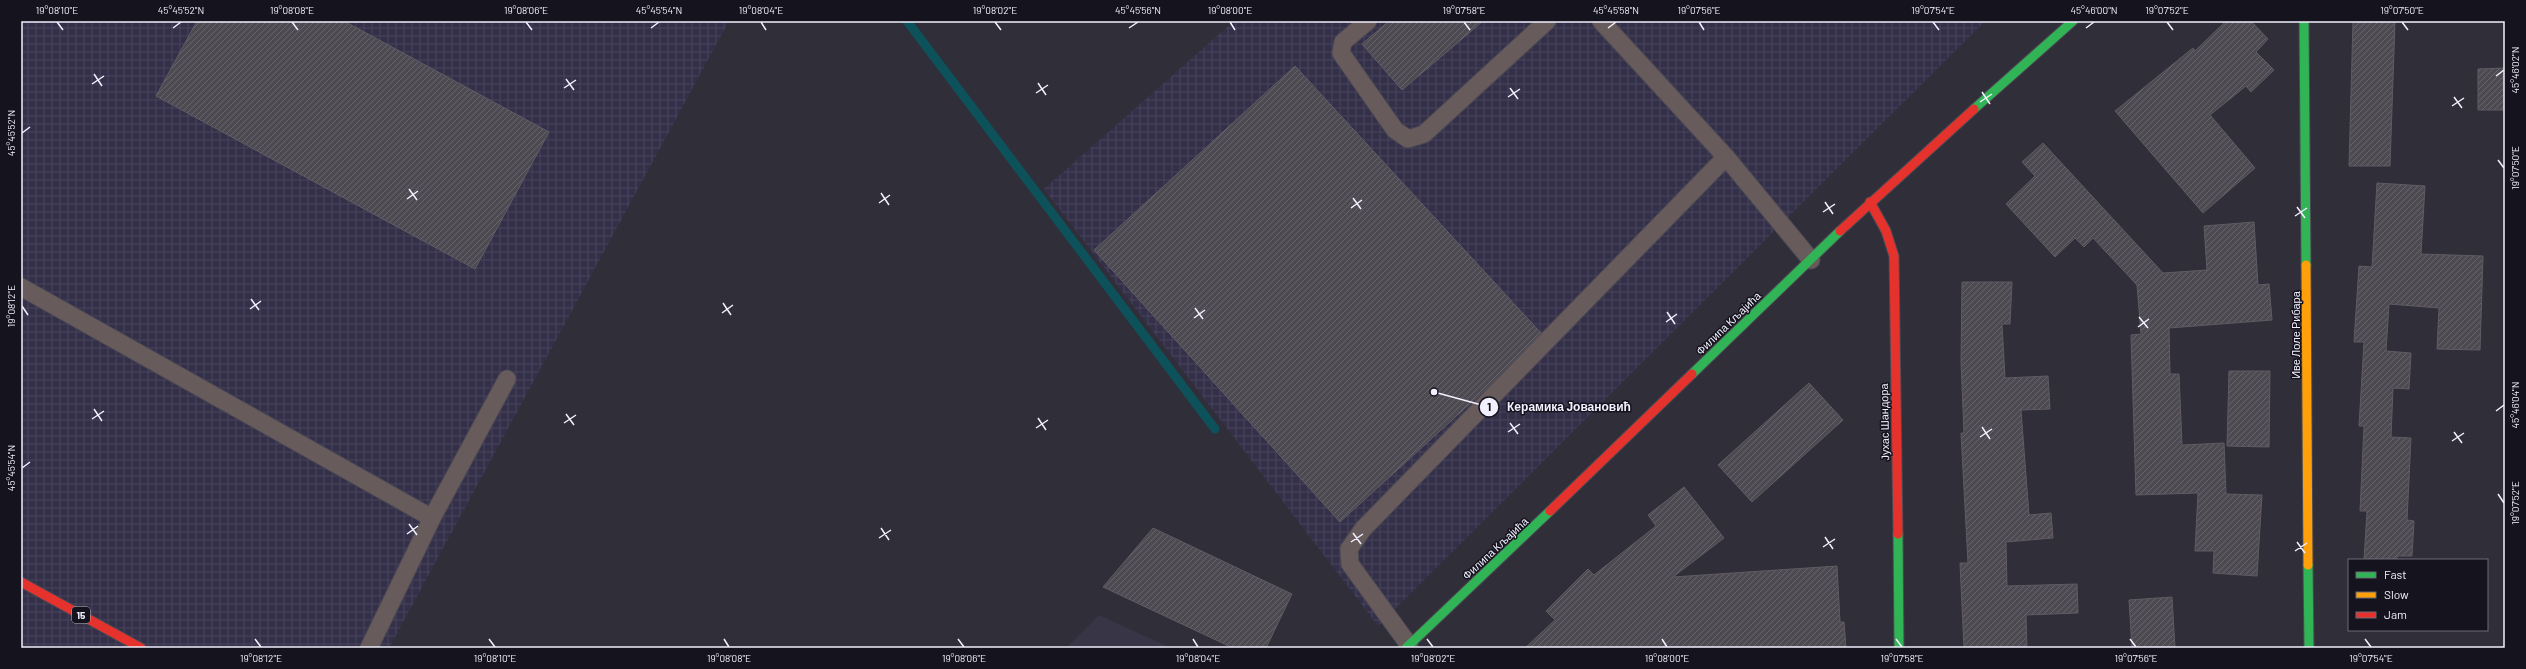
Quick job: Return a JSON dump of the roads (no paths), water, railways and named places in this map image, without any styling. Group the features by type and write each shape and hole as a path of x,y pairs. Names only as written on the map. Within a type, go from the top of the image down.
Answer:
{"street":[{"name":"Филипа Кљајића","path":"1407,647 1516,545 1870,202 2073,21"},
{"name":"Иве Лоле Рибара","path":"2304,21 2309,648"},
{"name":"Јухас Шандора","path":"1870,202 1886,231 1894,256 1899,648"},
{"name":"15","path":"21,582 141,648"}],"lane":[{"path":"1368,21 1343,42 1341,53 1395,130 1408,139 1424,134 1547,21"},
{"path":"1601,21 1726,157 1810,260"},
{"path":"1407,647 1350,564 1349,549 1363,529 1726,157"},
{"path":"21,287 432,518"},
{"path":"369,648 432,518 507,379"}],"waterway":[{"path":"907,21 1215,429"}],"place":[{"name":"Керамика Јовановић","path":"1434,392"}]}
